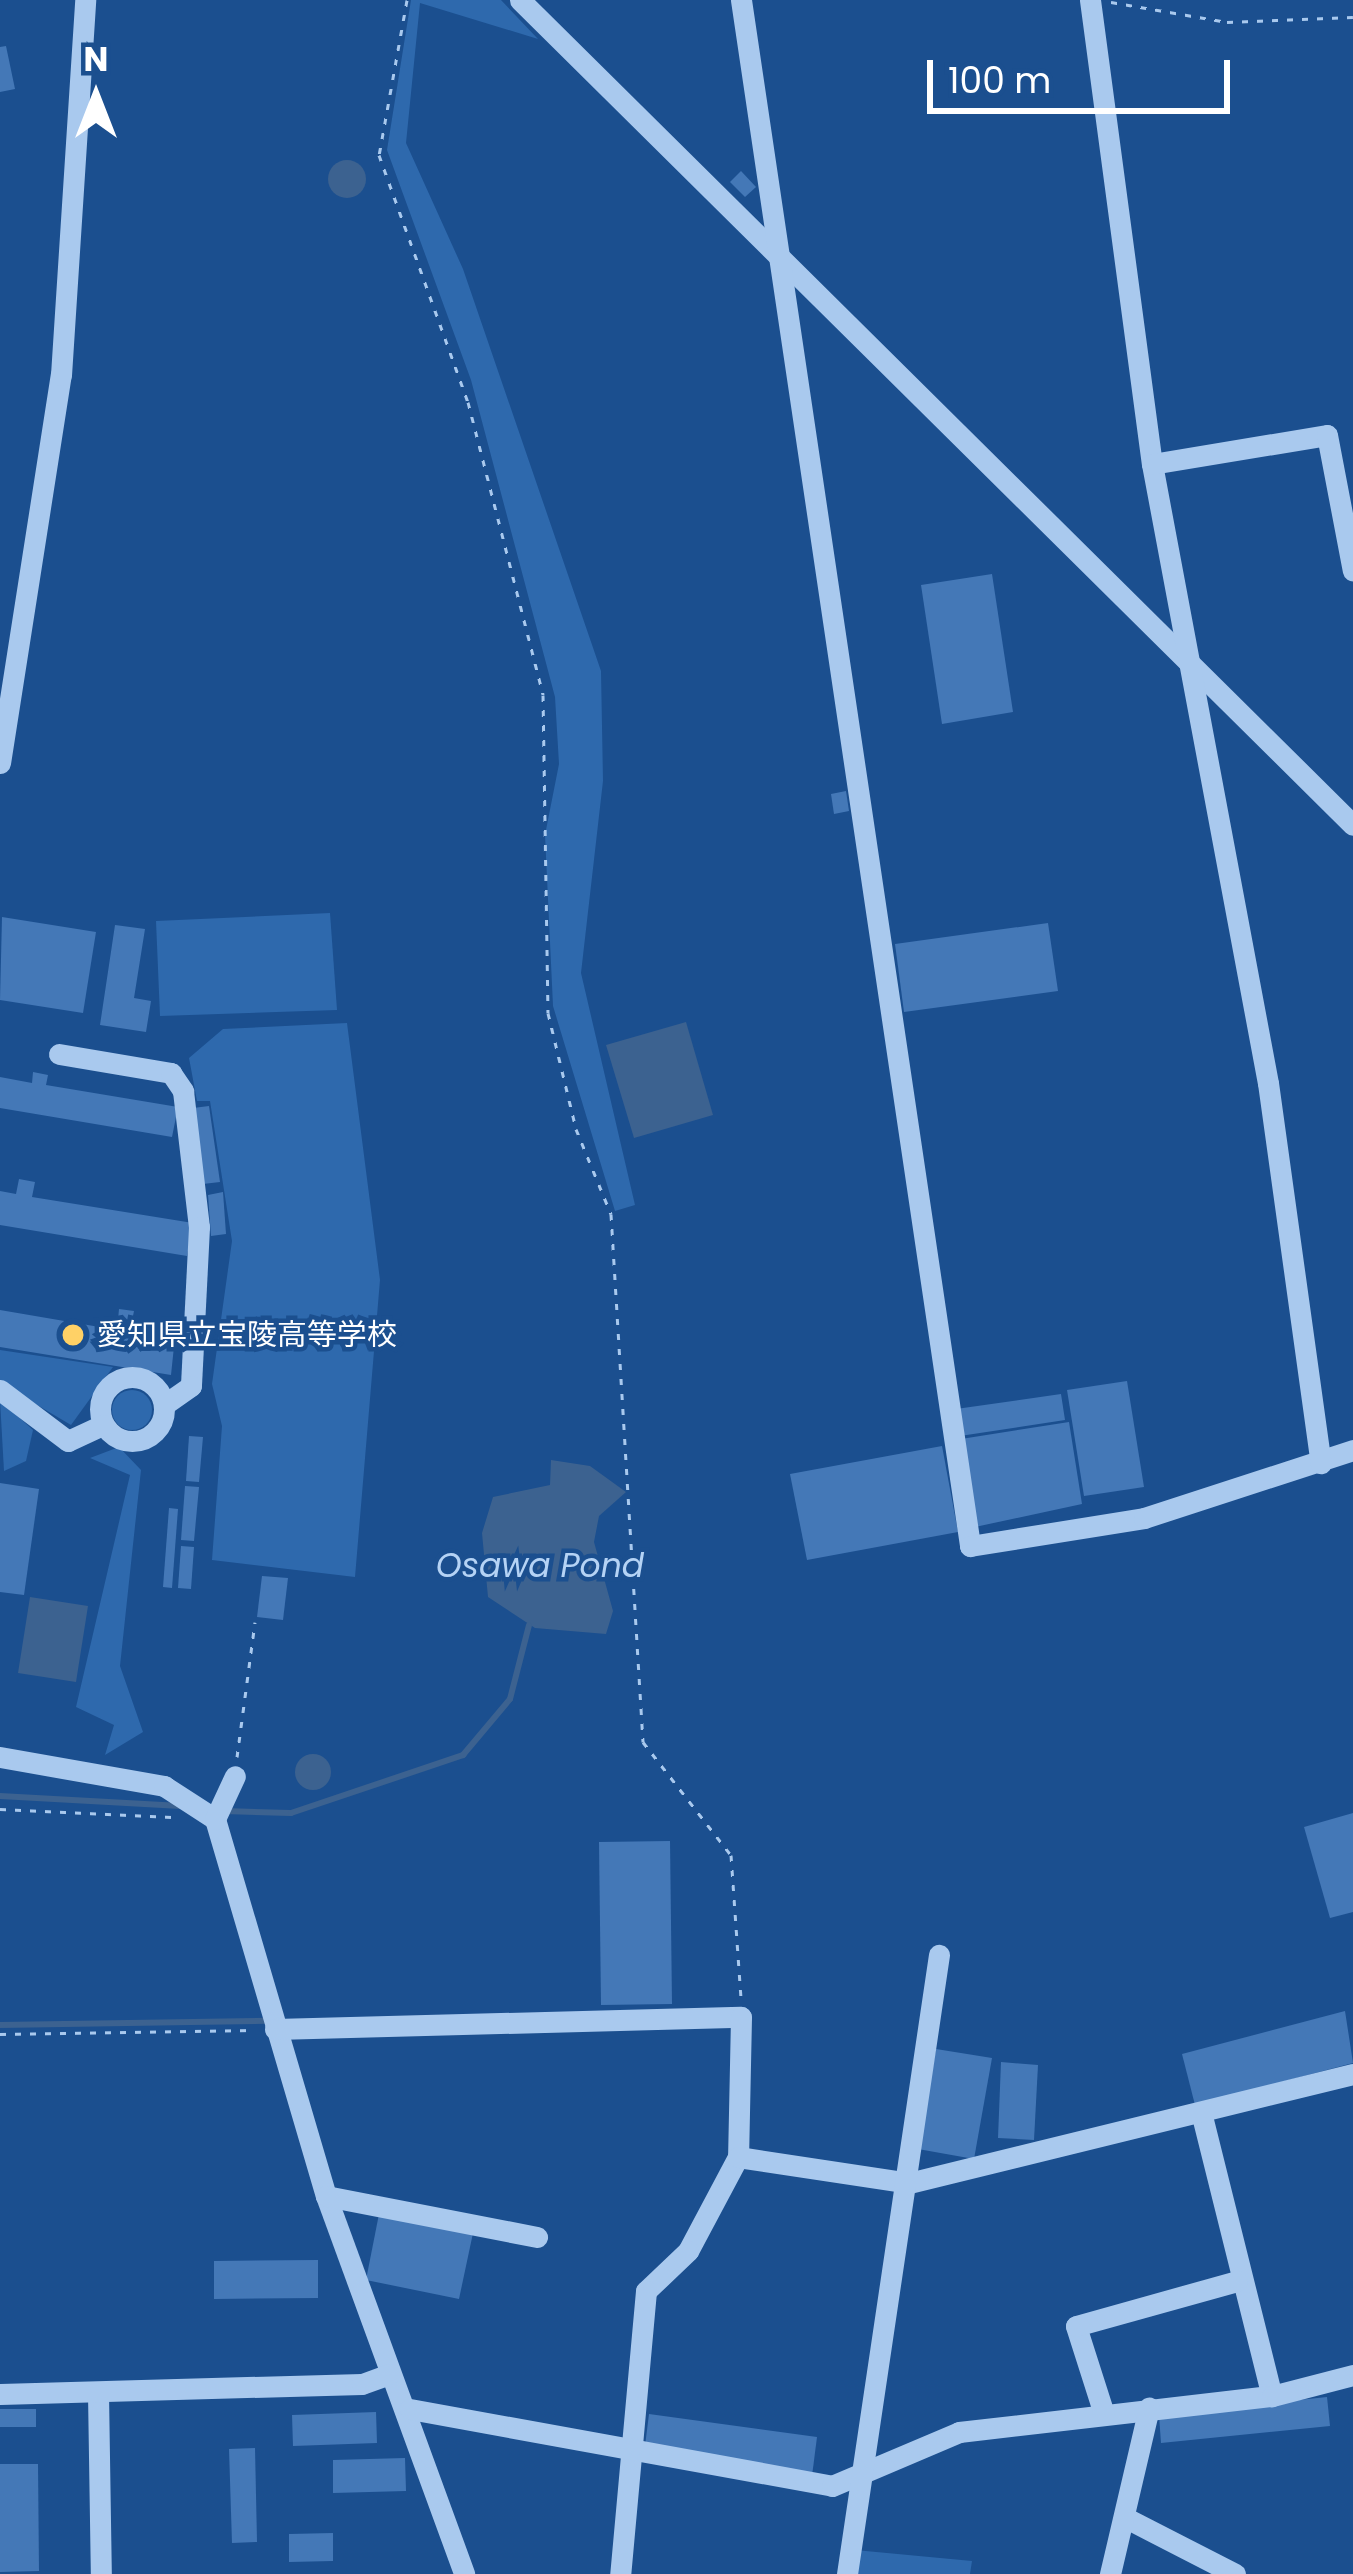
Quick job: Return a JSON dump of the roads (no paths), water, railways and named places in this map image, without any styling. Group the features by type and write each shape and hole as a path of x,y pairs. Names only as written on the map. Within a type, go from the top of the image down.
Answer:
{"street":[{"path":"0,763 61,375 85,0"},
{"path":"520,0 1353,825"},
{"path":"741,0 970,1546 1144,1519 1353,1450"},
{"path":"1090,0 1152,464 1183,654 1268,1083 1321,1463"},
{"path":"1152,464 1328,435 1353,571"},
{"path":"59,1054 171,1073 182,1091 199,1227 191,1386 164,1405 146,1438 120,1439 104,1425 102,1398 121,1379 146,1380 164,1405"},
{"path":"0,1390 68,1442 104,1425"},
{"path":"0,1757 164,1786 215,1819"},
{"path":"235,1776 215,1819 275,2030 326,2196 389,2374 410,2409 464,2574"},
{"path":"847,2574 909,2183 939,1955"},
{"path":"275,2030 741,2017 737,2157 688,2251 646,2291 620,2574"},
{"path":"737,2157 909,2183 1202,2116 1353,2074"},
{"path":"1202,2116 1237,2281 1272,2396"},
{"path":"326,2196 537,2237"},
{"path":"1104,2414 1076,2326 1237,2281"},
{"path":"0,2394 362,2384 389,2374"},
{"path":"410,2409 628,2456 832,2486 861,2481 959,2432 1272,2396 1353,2375"},
{"path":"98,2393 101,2574"},
{"path":"1111,2574 1130,2520 1149,2408"},
{"path":"1130,2520 1235,2574"}],"water":[{"path":"347,160 360,166 366,179 360,192 347,198 334,192 328,179 334,166"},
{"path":"686,1022 713,1115 634,1138 606,1045"},
{"name":"Osawa Pond","path":"551,1460 590,1466 626,1492 599,1516 594,1542 613,1611 606,1634 535,1628 488,1597 482,1533 493,1497 550,1485"},
{"path":"30,1597 88,1606 76,1682 18,1673"},
{"path":"313,1754 326,1759 331,1772 326,1785 313,1790 300,1785 295,1772 300,1759"}],"waterway":[{"path":"224,1811 291,1813 463,1755 510,1699 529,1625"},
{"path":"0,1796 181,1806"},
{"path":"0,2025 266,2021"}],"place":[{"name":"愛知県立宝陵高等学校","path":"73,1335"}]}
